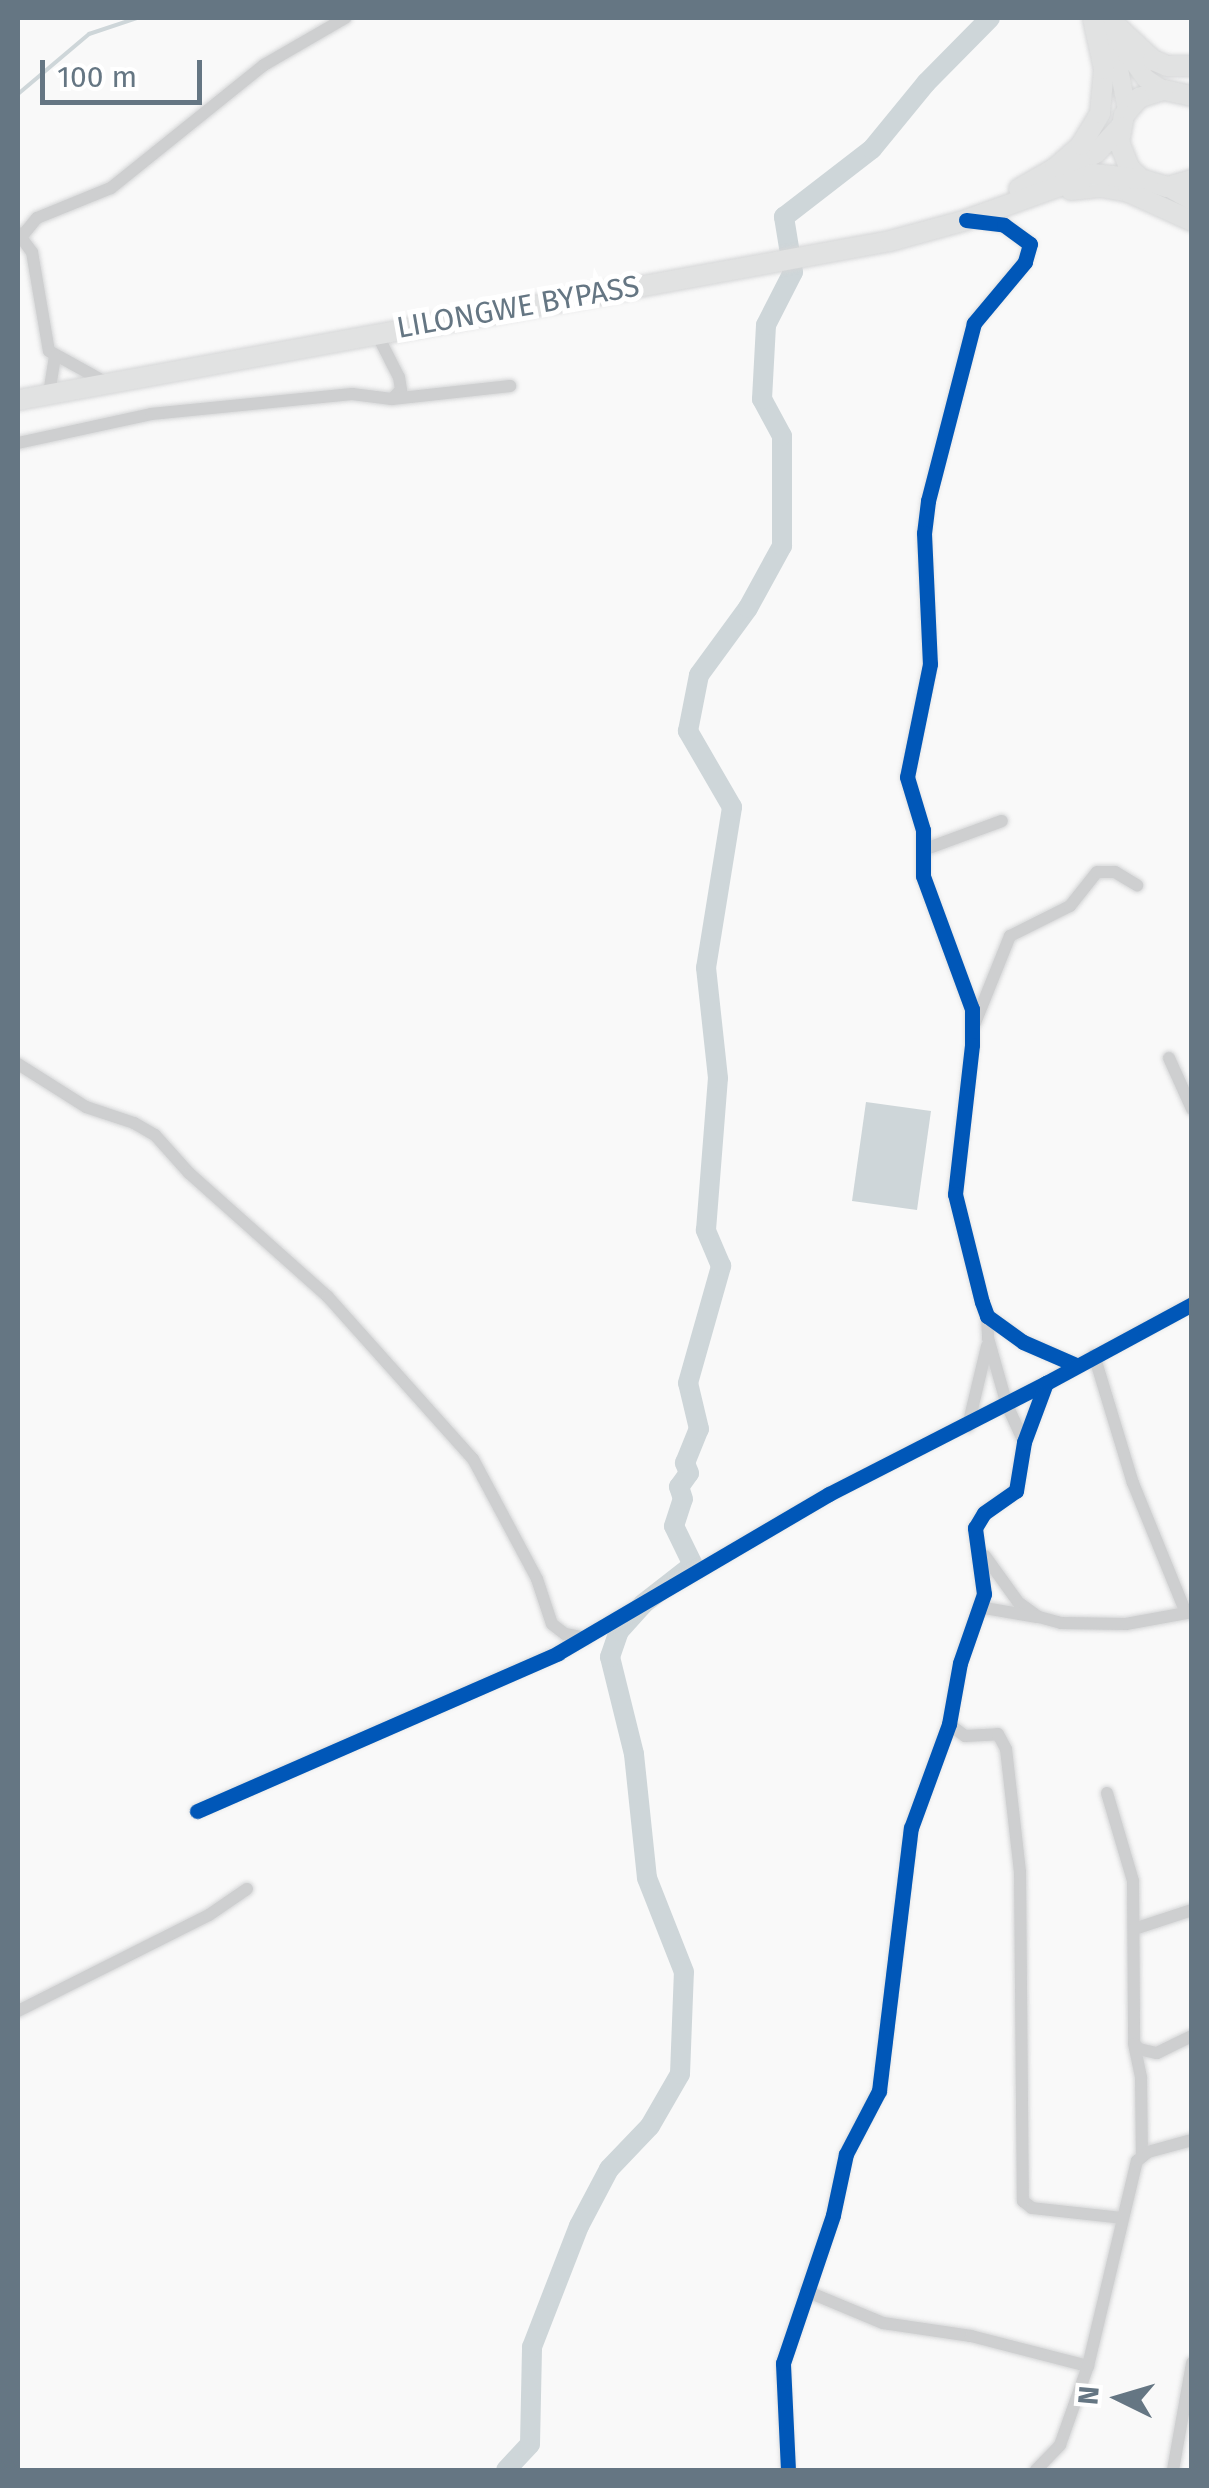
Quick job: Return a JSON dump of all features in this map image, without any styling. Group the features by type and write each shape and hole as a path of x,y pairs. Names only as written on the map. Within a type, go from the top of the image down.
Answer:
{"main road":[{"path":"1100,18 1153,60 1192,66"},
{"path":"1100,18 1130,61 1180,91"},
{"path":"1100,18 1120,69 1122,156 1140,179"},
{"path":"966,220 976,210 1055,168 1092,130 1105,85 1100,18"},
{"name":"LILONGWE BYPASS","path":"1023,198 1086,160 1139,98 1180,91"},
{"name":"LILONGWE BYPASS","path":"18,400 530,303 818,255 966,220 1093,174 1167,186"},
{"path":"1167,186 1192,180"},
{"path":"1167,186 1192,200"},
{"path":"1023,198 1114,189 1157,202 1192,221"}],"street":[{"path":"107,383 55,356 47,345 32,252 20,234 37,218 111,188 264,65 345,18"},
{"path":"966,220 1004,225 1030,244 1024,262 974,323 925,516 930,664 906,777 920,818 923,876 966,989 974,1026"},
{"path":"382,344 400,378 402,390 392,399"},
{"path":"49,394 55,356"},
{"path":"18,443 151,414 352,394 392,399 510,386"},
{"path":"923,850 1002,822"},
{"path":"968,1426 982,1382 988,1338 987,1316 955,1194 974,1026 1010,936 1070,906 1097,872 1114,872 1137,886"},
{"path":"1169,1058 1192,1109"},
{"path":"18,1064 86,1107 134,1123 155,1135 200,1182 328,1298 473,1459 537,1579 552,1624 565,1634 586,1638"},
{"path":"197,1811 586,1638 829,1494 968,1426 1192,1304"},
{"path":"987,1316 1023,1342 1076,1365"},
{"path":"988,1338 1024,1442"},
{"path":"979,1607 1061,1623 1126,1624 1189,1613 1133,1483 1094,1355"},
{"path":"788,2470 782,2370 837,2201 846,2154 878,2091 912,1828 948,1724 960,1663 979,1607 984,1577 978,1519 1016,1492 1024,1442 1046,1383"},
{"path":"979,1547 1018,1602 1039,1617"},
{"path":"948,1724 965,1736 998,1734 1006,1748 1020,1872 1023,2200 1032,2208 1122,2218"},
{"path":"1036,2470 1060,2446 1088,2366 1122,2218 1142,2156 1141,2078 1134,2043 1134,1881 1106,1793"},
{"path":"18,2011 195,1923 247,1889"},
{"path":"1134,1930 1192,1910"},
{"path":"1134,2043 1139,2050 1157,2052 1192,2036"},
{"path":"1142,2156 1192,2140"},
{"path":"806,2291 883,2324 971,2336 1088,2366"},
{"path":"1173,2470 1192,2363"}],"shaded area":[{"path":"866,1102 931,1111 917,1210 852,1201"}],"waterway":[{"path":"18,94 89,34 137,18"},
{"path":"506,2470 530,2444 532,2347 579,2226 609,2169 650,2126 680,2074 684,1972 647,1878 634,1754 610,1657 619,1631 643,1604 693,1565 674,1526 683,1499 679,1487 689,1473 685,1463 699,1429 688,1383 721,1266 706,1230 718,1078 706,968 732,807 688,731 699,675 748,608 782,546 782,436 762,399 766,325 793,272 784,217 872,149 926,83 990,18"}],"cycle path":[{"path":"966,220 1004,225 1030,244 1025,262 974,323 928,501 924,533 930,664 907,777 923,830 923,876 972,1009 972,1045 955,1194 982,1302 987,1316 1023,1342 1076,1365"},
{"path":"788,2470 783,2363 833,2215 846,2154 879,2091 911,1828 949,1724 960,1663 984,1594 975,1528 984,1513 1016,1491 1024,1442 1046,1383 1192,1304"},
{"path":"197,1811 558,1653 829,1494 1046,1383"}]}
